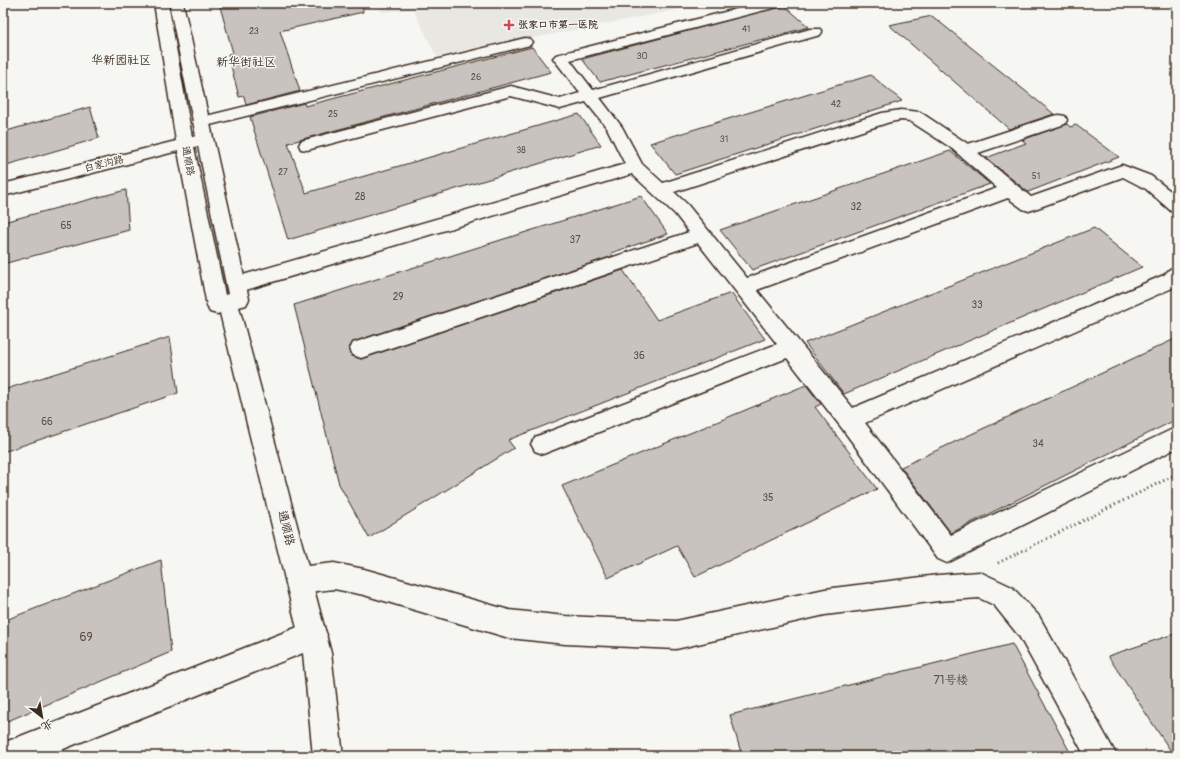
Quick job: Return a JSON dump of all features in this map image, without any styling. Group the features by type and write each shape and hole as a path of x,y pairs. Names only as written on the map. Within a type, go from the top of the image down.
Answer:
{"street":[{"name":"通顺路","path":"161,3 185,143 217,306 232,294"},
{"name":"通顺路","path":"176,3 206,138 232,294 317,653 328,756"},
{"path":"776,3 561,58 614,127 635,167 681,209 849,420 947,550 1177,437"},
{"path":"306,145 511,91 560,104 815,32"},
{"path":"202,122 525,42"},
{"path":"661,190 888,117 901,115 914,116 966,152 1029,206 1122,171 1137,174 1166,195 1177,207"},
{"path":"966,152 1059,120"},
{"name":"白家沟路","path":"3,190 206,138"},
{"path":"232,294 635,167"},
{"path":"744,287 1010,190"},
{"path":"361,349 702,235"},
{"path":"849,420 1172,284"},
{"path":"543,444 791,348"},
{"path":"299,580 334,576 349,579 509,624 565,630 676,635 825,602 938,588 980,585 1003,596 1029,626 1102,756"},
{"path":"10,756 313,635"}],"path":[{"path":"980,585 996,564 1177,474"}],"shaded area":[{"name":"张家口市第一医院","path":"378,3 711,3 437,57 413,9 382,12"}],"building":[{"path":"219,3 362,3 363,12 280,31 300,91 246,105 244,96 239,97 228,54 233,53"},
{"path":"785,6 809,27 600,82 582,59"},
{"path":"932,16 1054,114 1009,129 889,25"},
{"path":"532,47 551,72 288,143 306,193 579,114 601,145 288,240 250,117 304,103 305,106"},
{"path":"871,75 902,101 675,174 650,143"},
{"path":"90,107 99,138 3,166 3,132"},
{"path":"1067,124 1070,127 1076,125 1119,157 1028,192 986,158 1026,143 1022,140"},
{"path":"950,151 990,184 752,270 720,230"},
{"path":"126,190 129,230 3,264 3,222"},
{"path":"641,196 668,234 611,253 613,256 353,342 349,348 352,356 361,359 623,270 657,320 731,293 765,339 508,440 514,448 369,538 339,484 294,305"},
{"path":"1094,228 1142,267 844,394 805,343"},
{"path":"170,337 178,393 3,452 3,390"},
{"path":"1177,338 1177,419 951,533 901,467"},
{"path":"806,385 821,404 815,407 877,489 695,577 677,546 608,578 562,486"},
{"path":"161,560 171,652 3,723 3,621"},
{"path":"1177,633 1177,756 1174,756 1108,656"},
{"path":"1012,644 1072,756 742,756 730,715"}],"place":[{"name":"张家口市第一医院","path":"509,25"}],"district":[{"name":"华新园社区","path":"121,60"},
{"name":"新华街社区","path":"246,62"}]}
